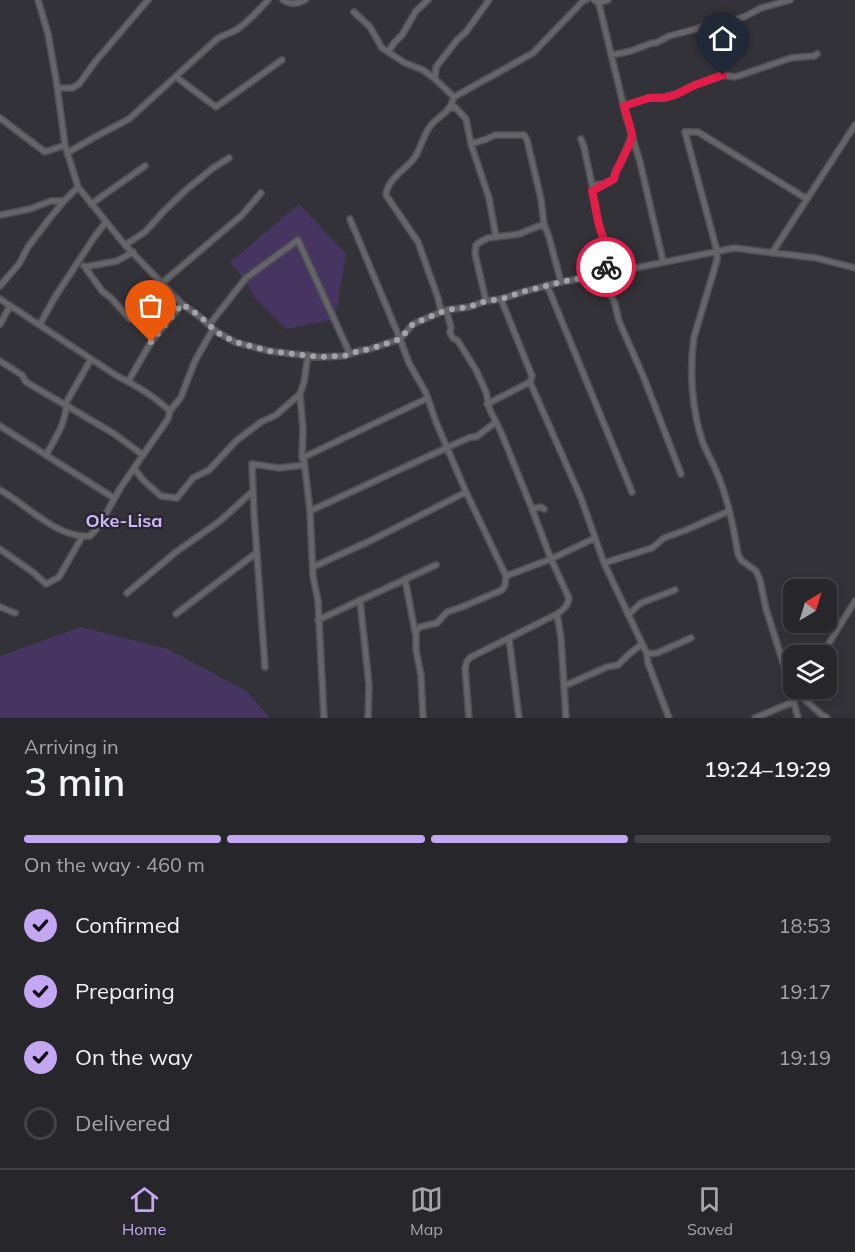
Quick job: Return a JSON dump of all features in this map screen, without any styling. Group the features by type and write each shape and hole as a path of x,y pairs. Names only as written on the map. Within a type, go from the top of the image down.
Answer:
{"street":[{"path":"38,0 48,34 65,145 78,187 125,245 182,304 200,316 216,332 235,342 269,351 344,356 400,339 413,324 444,311 501,299 547,285 734,248 816,258 855,268"},
{"path":"58,88 72,88 79,84 148,0"},
{"path":"67,153 129,118 217,39 238,29 268,0"},
{"path":"283,0 294,4 305,0"},
{"path":"388,52 402,35 416,11 428,0"},
{"path":"435,78 436,67 466,32 489,0"},
{"path":"470,718 465,668 467,661 557,614 567,606 569,598 487,404 486,392 476,370 458,341 450,333 451,327 418,242 386,195 386,190 414,159 430,126 451,108 454,97 533,53 586,0"},
{"path":"608,0 597,1 640,162 663,261"},
{"path":"612,55 631,51 706,25 744,17 761,8 790,0"},
{"path":"354,12 370,27 382,48 435,78 454,97"},
{"path":"624,106 649,98 665,98 723,75 735,76 790,58 817,54"},
{"path":"176,77 216,107 282,60"},
{"path":"451,108 455,107 466,119 471,144 486,186 496,237"},
{"path":"0,118 45,152 65,145"},
{"path":"772,253 855,125"},
{"path":"783,656 766,609 760,580 756,571 741,560 738,554 718,474 703,443 696,418 692,348 717,260 717,251 685,132 698,132 807,198"},
{"path":"471,144 495,135 524,135 541,199 544,224 561,282"},
{"path":"614,179 632,135"},
{"path":"581,139 592,185 614,179"},
{"path":"125,245 145,232 186,190 229,158"},
{"path":"91,204 145,166"},
{"path":"614,179 592,191 599,224 607,246 607,261 602,274 681,474"},
{"path":"0,286 64,201 78,187"},
{"path":"162,283 242,215 261,193"},
{"path":"0,214 30,209 51,201 64,201"},
{"path":"350,219 409,363 428,398 466,492 506,576 502,590 447,612 438,623 420,627 415,634"},
{"path":"40,324 55,297 106,222"},
{"path":"486,301 475,250 477,245 488,238 519,234 544,224"},
{"path":"0,490 35,516 60,529 82,537 90,536 99,526 114,498 181,397 211,327 246,278 298,240 350,354"},
{"path":"85,267 117,261 133,252"},
{"path":"82,259 102,291 130,319"},
{"path":"547,285 632,492"},
{"path":"0,299 170,411"},
{"path":"501,299 532,376 530,382 573,479 604,563 647,654 648,663 669,718"},
{"path":"128,382 151,342 182,304"},
{"path":"0,324 10,306"},
{"path":"308,355 300,394 303,429 302,458 310,511 313,567 318,601 324,718"},
{"path":"46,455 61,427 66,403 91,359"},
{"path":"0,361 22,375 26,382 113,433 144,455"},
{"path":"487,404 530,382"},
{"path":"134,468 143,480 161,496 177,498 193,478 209,470 242,436 261,422 276,415 300,394"},
{"path":"302,458 428,398"},
{"path":"310,511 448,447 476,437 496,422"},
{"path":"0,426 114,498"},
{"path":"265,667 252,464 279,468 304,465"},
{"path":"127,592 176,552 220,521 253,491"},
{"path":"313,567 466,492"},
{"path":"532,509 544,508"},
{"path":"604,563 652,548 664,538 729,512"},
{"path":"0,549 46,584 59,577 82,537"},
{"path":"506,576 551,559 595,538"},
{"path":"176,614 256,553"},
{"path":"318,620 436,565"},
{"path":"405,579 421,675 423,718"},
{"path":"628,615 641,603 675,590"},
{"path":"360,600 369,685 368,718"},
{"path":"828,645 855,601"},
{"path":"0,607 15,613"},
{"path":"557,614 561,638 566,718"},
{"path":"509,638 519,718"},
{"path":"647,654 657,653 691,638"},
{"path":"564,686 607,667 618,665 642,644"},
{"path":"794,699 798,718"},
{"path":"804,699 827,718"},
{"path":"755,718 793,702"}],"shaded area":[{"path":"299,204 346,254 335,319 286,329 255,298 230,262"},
{"path":"81,627 168,649 246,691 270,718 0,718 0,656"}],"way so far":[{"path":"151,342 182,304 200,316 216,332 235,342 269,351 319,357 344,356 400,339 413,324 446,310 469,307 561,282 602,274 606,267"}],"district":[{"name":"Oke-Lisa","path":"124,521"}],"route":[{"path":"606,267 607,246 599,224 592,191 614,179 632,135 624,106 649,98 665,98 723,75"}]}
